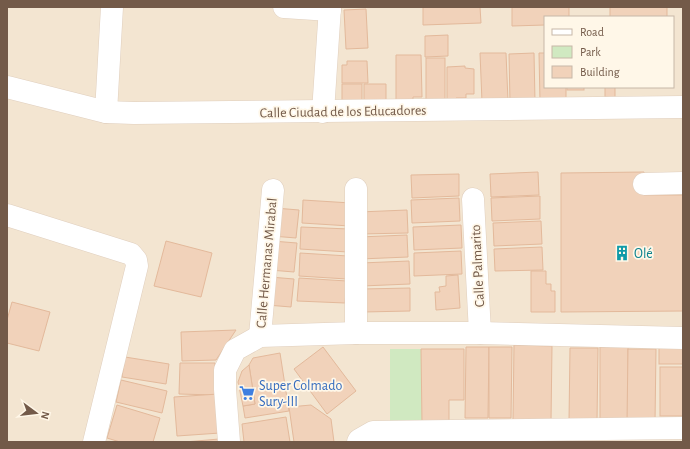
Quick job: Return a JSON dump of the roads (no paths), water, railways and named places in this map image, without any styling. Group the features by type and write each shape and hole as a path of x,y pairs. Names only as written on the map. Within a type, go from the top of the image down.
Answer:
{"street":[{"path":"106,112 112,7"},
{"path":"284,7 330,8 323,112"},
{"name":"Calle Ciudad de los Educadores","path":"7,86 106,112 134,113 683,107"},
{"path":"644,184 683,184"},
{"path":"356,189 356,333"},
{"name":"Calle Hermanas Mirabal","path":"260,336 273,190"},
{"name":"Calle Palmarito","path":"473,200 480,333"},
{"path":"8,218 131,254 136,260 137,266 94,442"},
{"path":"229,442 224,389 225,370 235,350 260,336 356,333 480,333 683,338"},
{"path":"358,442 373,432 683,428"}],"place":[{"name":"Olé","path":"622,253"},
{"name":"Super Colmado Sury-III","path":"247,393"}]}
